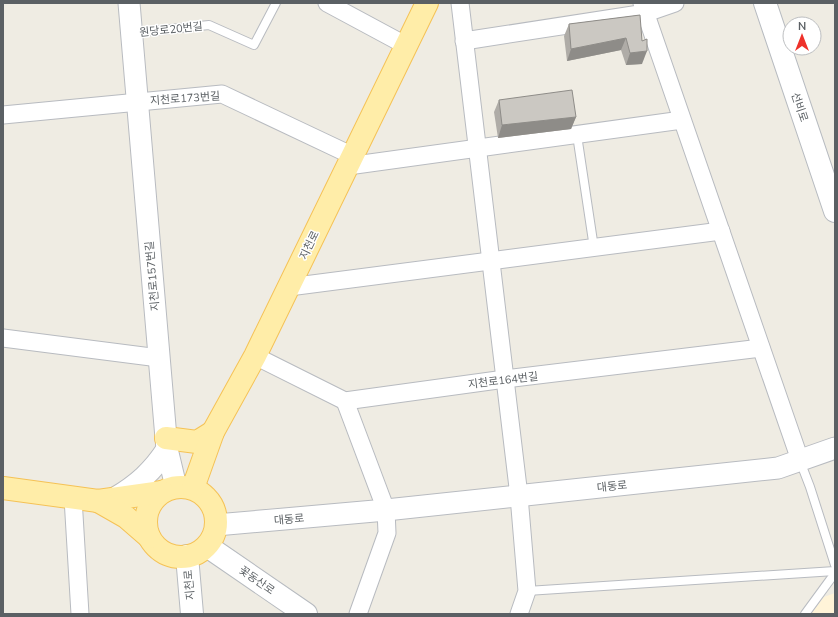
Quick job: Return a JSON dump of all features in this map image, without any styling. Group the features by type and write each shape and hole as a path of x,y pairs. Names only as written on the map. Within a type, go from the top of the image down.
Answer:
{"main road":[{"name":"지천로","path":"177,489 214,432 255,356 428,3"},
{"name":"선비로","path":"765,3 835,211"},
{"path":"166,444 197,442 214,432"},
{"path":"3,488 73,498 106,500 177,489 203,494 211,503 215,514 216,525 213,536 207,546 198,553 187,556 175,556 165,553 155,546 149,537 106,500"},
{"path":"149,537 146,527 148,507 154,498 177,489"},
{"name":"꽃동산로","path":"207,546 306,614"},
{"name":"지천로","path":"187,556 192,614"}],"street":[{"name":"원당로20번길","path":"129,3 137,102"},
{"path":"326,3 407,46"},
{"path":"460,3 519,496 527,592 519,614"},
{"path":"464,41 675,3"},
{"path":"644,8 800,460"},
{"name":"지천로173번길","path":"3,115 222,94 350,161"},
{"name":"지천로157번길","path":"137,102 166,444 177,489"},
{"path":"350,161 477,149 682,120"},
{"path":"289,287 721,231"},
{"path":"3,338 159,358"},
{"name":"지천로164번길","path":"345,401 505,379 761,348"},
{"path":"255,356 345,401 386,510 387,533 358,614"},
{"path":"106,500 134,486 157,464 166,444"},
{"name":"대동로","path":"216,525 386,510 778,468 835,448"},
{"path":"73,498 80,614"}],"lane":[{"name":"원당로20번길","path":"131,33 209,25 254,45 276,3"},
{"path":"577,135 594,248"},
{"path":"800,460 835,566"},
{"path":"527,592 835,572"},
{"path":"805,614 835,572"}],"shaded area":[{"path":"835,593 835,614 811,614 824,597"}],"building":[{"path":"640,15 642,41 647,39 647,51 630,53 626,38 571,49 569,24"},
{"path":"572,90 576,117 502,125 499,100"}]}
